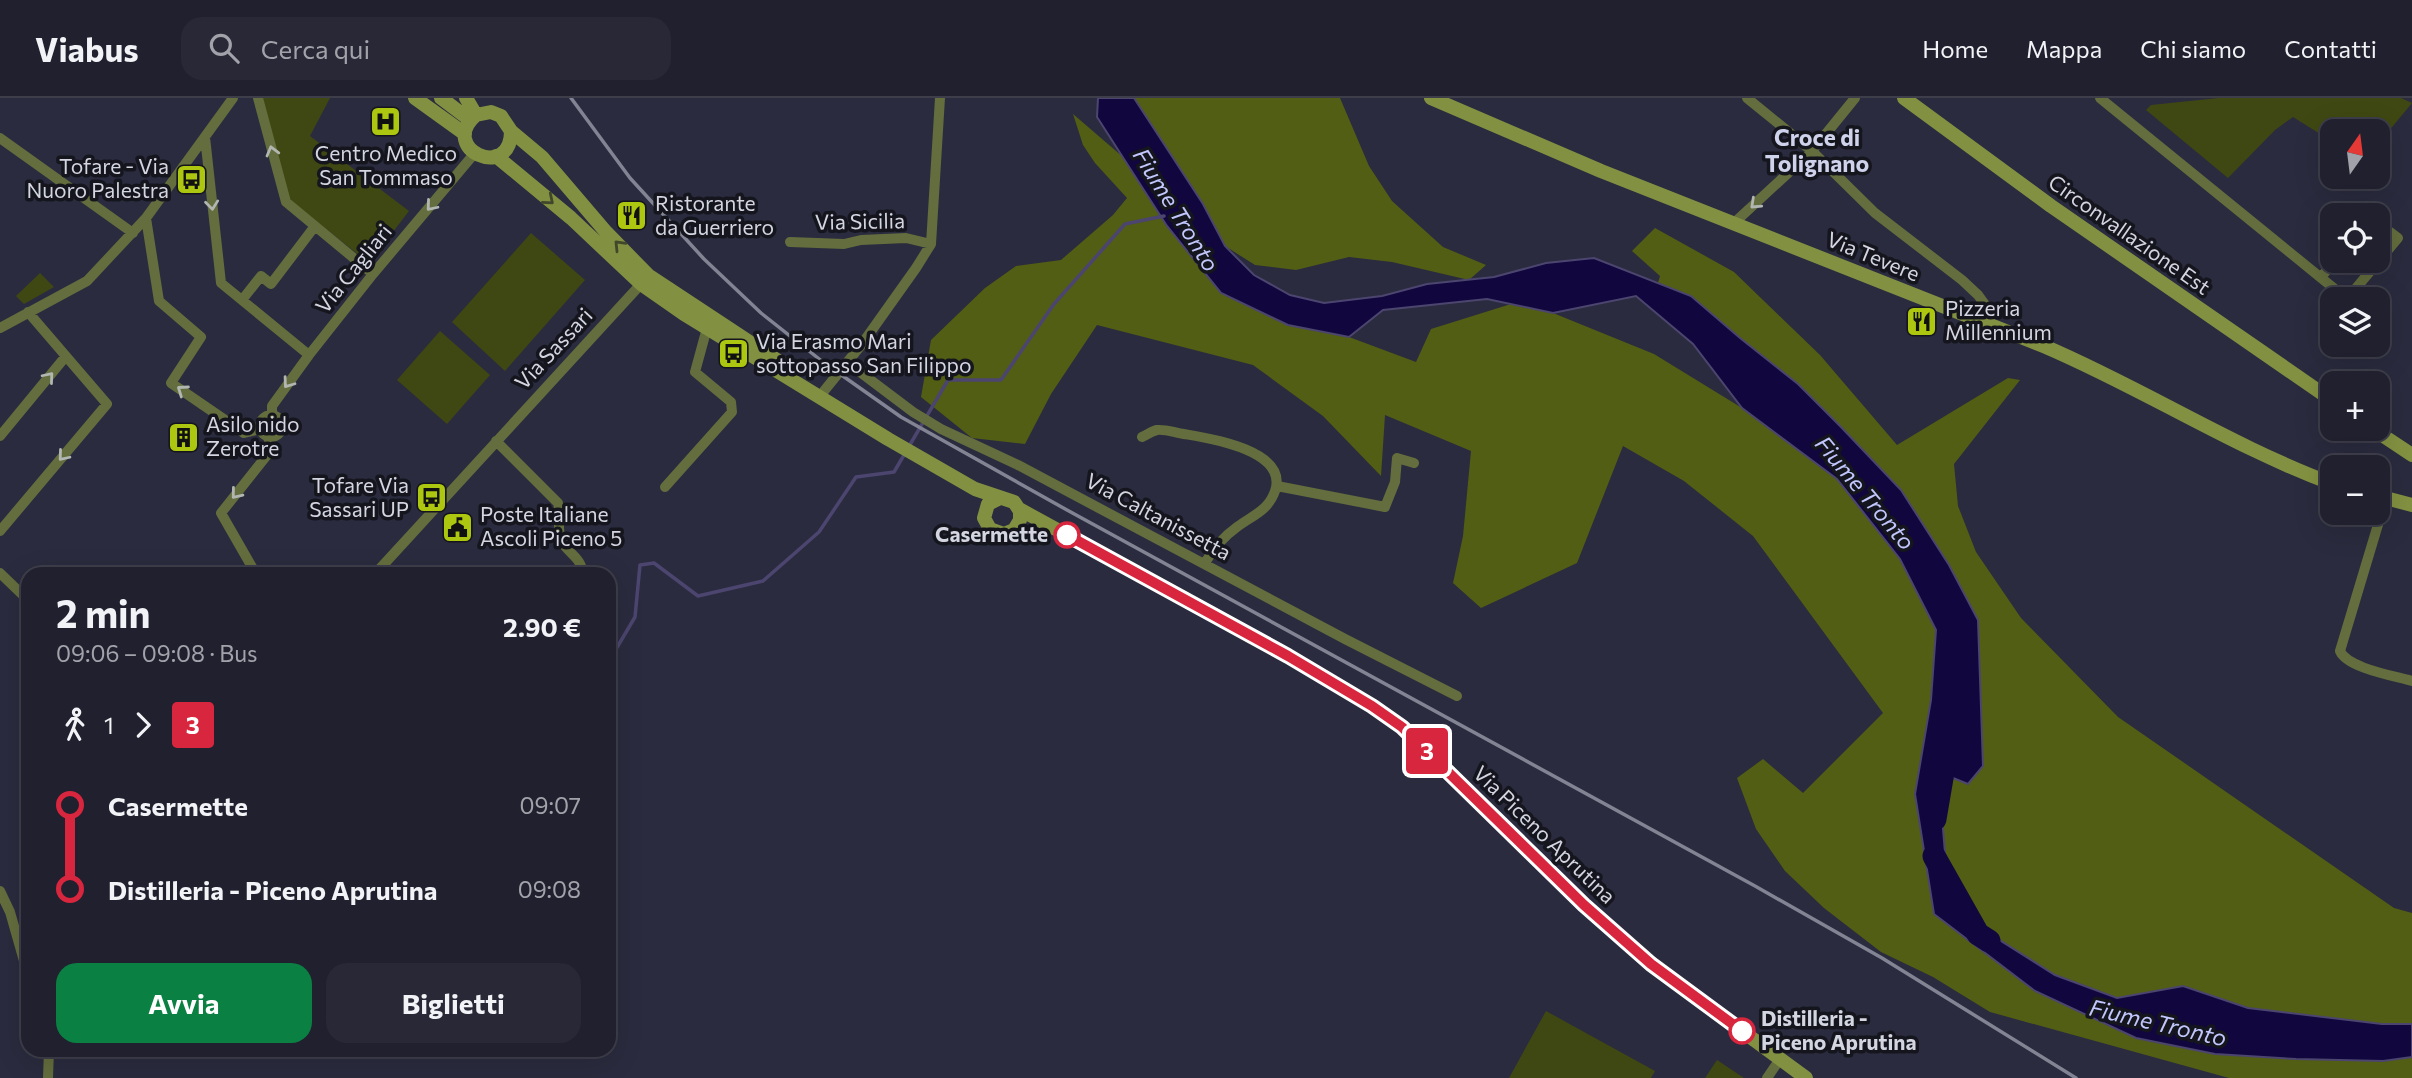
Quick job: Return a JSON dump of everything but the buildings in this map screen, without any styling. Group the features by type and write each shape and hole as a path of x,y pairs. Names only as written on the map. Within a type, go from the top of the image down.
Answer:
{"main road":[{"path":"415,98 470,123"},
{"path":"442,98 470,123"},
{"path":"466,98 470,123 466,143 474,153 482,157 496,156 509,145 511,131"},
{"path":"481,98 491,112 501,116 511,131 549,165 606,232 648,275 824,391 837,407"},
{"name":"Via Tevere","path":"1431,98 1601,172 2092,367 2240,444 2320,479"},
{"name":"Circonvallazione Est","path":"1904,98 2051,206 2320,392"},
{"path":"470,123 491,112"},
{"path":"496,156 571,218 641,284 773,370 994,501 1011,500 1019,514 1017,527 1009,533 1000,534 993,531 985,520 985,512 994,501"},
{"path":"2390,441 2412,456"},
{"path":"2390,499 2412,505"},
{"name":"Via Piceno Aprutina","path":"1019,514 1042,521 1288,656 1402,727 1584,905 1642,956 1806,1078"}],"street":[{"path":"0,328 87,281 146,218 233,98"},
{"path":"258,98 286,202 373,274"},
{"path":"824,391 848,363 930,244 940,98"},
{"path":"1747,98 1812,151 1875,212 1978,295 1986,306 1984,322"},
{"path":"1734,223 1812,151 1856,98"},
{"path":"2101,98 2347,299 2369,273"},
{"path":"205,137 221,283 309,355"},
{"path":"0,138 133,233"},
{"name":"Via Cagliari","path":"272,414 272,406 309,355 474,153"},
{"path":"146,218 159,301 201,337 171,383 244,433 260,429 270,437"},
{"path":"242,300 261,276 271,284 315,226"},
{"path":"2390,232 2398,238 2390,248"},
{"name":"Via Sicilia","path":"790,242 844,244 861,240 906,238 930,244"},
{"path":"2321,277 2324,273"},
{"name":"Via Sassari","path":"381,567 641,284"},
{"path":"0,530 107,404 28,312"},
{"path":"666,487 732,412 732,402 695,372 707,328"},
{"path":"0,436 66,356"},
{"name":"Via Caltanissetta","path":"848,363 913,412 941,429 1018,465 1457,696"},
{"name":"Via Cagliari","path":"260,429 261,421 272,414"},
{"name":"Via Cagliari","path":"252,567 221,513 268,454 270,437 281,433 283,425 279,417 272,414"},
{"path":"1142,437 1158,430 1220,440 1261,457 1273,471 1277,486 1270,502 1259,515 1237,527 1215,546 1205,563"},
{"path":"496,441 558,503 562,542 582,567"},
{"path":"1277,486 1385,507 1395,482 1397,458 1414,463"},
{"path":"2374,525 2340,651 2348,661 2412,681"},
{"path":"0,573 21,593"},
{"path":"0,891 10,912 21,950"},
{"path":"48,1078 49,1057"},
{"path":"1767,1078 1780,1059"}],"green space":[{"path":"263,98 330,98 310,136 409,211 369,263 287,198"},
{"path":"1134,98 1340,98 1369,166 1392,201 1443,247 1486,265 1469,280 1392,262 1349,257 1296,270 1255,265 1225,246 1203,204"},
{"path":"2218,98 2401,98 2412,103 2390,130 2390,119 2320,119 2320,134 2293,117 2275,130 2228,178 2146,110 2151,105"},
{"path":"1073,114 1123,157 1139,180 1288,325 1349,337 1416,362 1431,329 1511,304 1553,313 1654,354 1742,408 1837,479 1900,559 1936,630 1931,700 1934,914 2136,1038 2216,1054 2383,1061 2412,1057 2412,1078 2229,1078 1990,1012 1933,977 1881,952 1824,908 1785,871 1756,829 1737,778 1763,759 1803,793 1883,713 1753,536 1684,481 1623,446 1577,563 1481,608 1453,583 1463,536 1471,451 1385,415 1381,476 1323,416 1253,365 1097,325 1051,394 1025,444 972,438 921,397 931,340 985,288 1016,266 1061,260 1113,215 1127,198 1095,163 1083,145"},
{"path":"1655,228 1734,272 1820,355 1897,445 2008,378 2020,380 1954,464 1958,506 1976,552 2021,618 2118,717 2394,908 2412,913 2412,1024 2382,1024 2248,1008 2183,986 2117,998 2055,975 1971,922 1947,878 1940,791 1943,773 1983,766 1901,490 1798,384 1691,296 1658,283 1660,276 1632,251"},
{"path":"531,233 585,280 505,371 452,322"},
{"path":"40,273 54,287 24,304 16,296"},
{"path":"440,331 490,375 447,424 397,380"},
{"path":"1546,1011 1655,1071 1651,1078 1509,1078"},
{"path":"1717,1060 1744,1078 1705,1078"}],"water":[{"path":"1098,98 1134,98 1203,204 1225,246 1254,275 1290,295 1324,303 1382,296 1427,284 1494,277 1546,263 1594,258 1691,296 1798,384 1901,490 1949,565 1978,620 1983,766 1968,784 1943,774 1940,791 1947,878 1971,922 2055,975 2117,998 2183,986 2248,1008 2382,1024 2412,1024 2412,1057 2383,1061 2215,1054 2136,1038 2035,991 1934,914 1915,794 1931,700 1936,630 1900,559 1837,479 1742,408 1693,344 1636,296 1553,313 1487,299 1383,310 1349,337 1288,325 1221,293 1167,226 1097,117"}],"waterway":[{"path":"908,448 948,380 1001,380 1054,304 1125,224 1164,216"},
{"path":"616,649 635,617 640,565 654,563 698,596 763,581 819,532 856,477 894,472 904,455"},
{"name":"Fiume Tronto","path":"1935,819 1948,743"},
{"name":"Fiume Tronto","path":"1934,856 1978,934 1989,941"}],"railway":[{"path":"571,98 630,178 704,259 761,313 823,362 901,417 1755,886 1882,958 2076,1078"}],"bus line":[{"name":"3","path":"1067,535 1288,656 1402,727 1584,905 1676,984 1742,1031"}],"place":[{"name":"Centro Medico San Tommaso","path":"386,122"},
{"name":"Tofare - Via Nuoro Palestra","path":"192,179"},
{"name":"Ristorante da Guerriero","path":"632,216"},
{"name":"Pizzeria Millennium","path":"1922,321"},
{"name":"Via Erasmo Mari sottopasso San Filippo","path":"733,354"},
{"name":"Asilo nido Zerotre","path":"183,437"},
{"name":"Tofare Via Sassari UP","path":"432,498"},
{"name":"Poste Italiane Ascoli Piceno 5","path":"457,527"},
{"name":"Casermette","path":"1067,535"},
{"name":"Distilleria - Piceno Aprutina","path":"1742,1031"}],"district":[{"name":"Croce di Tolignano","path":"1817,151"}]}
